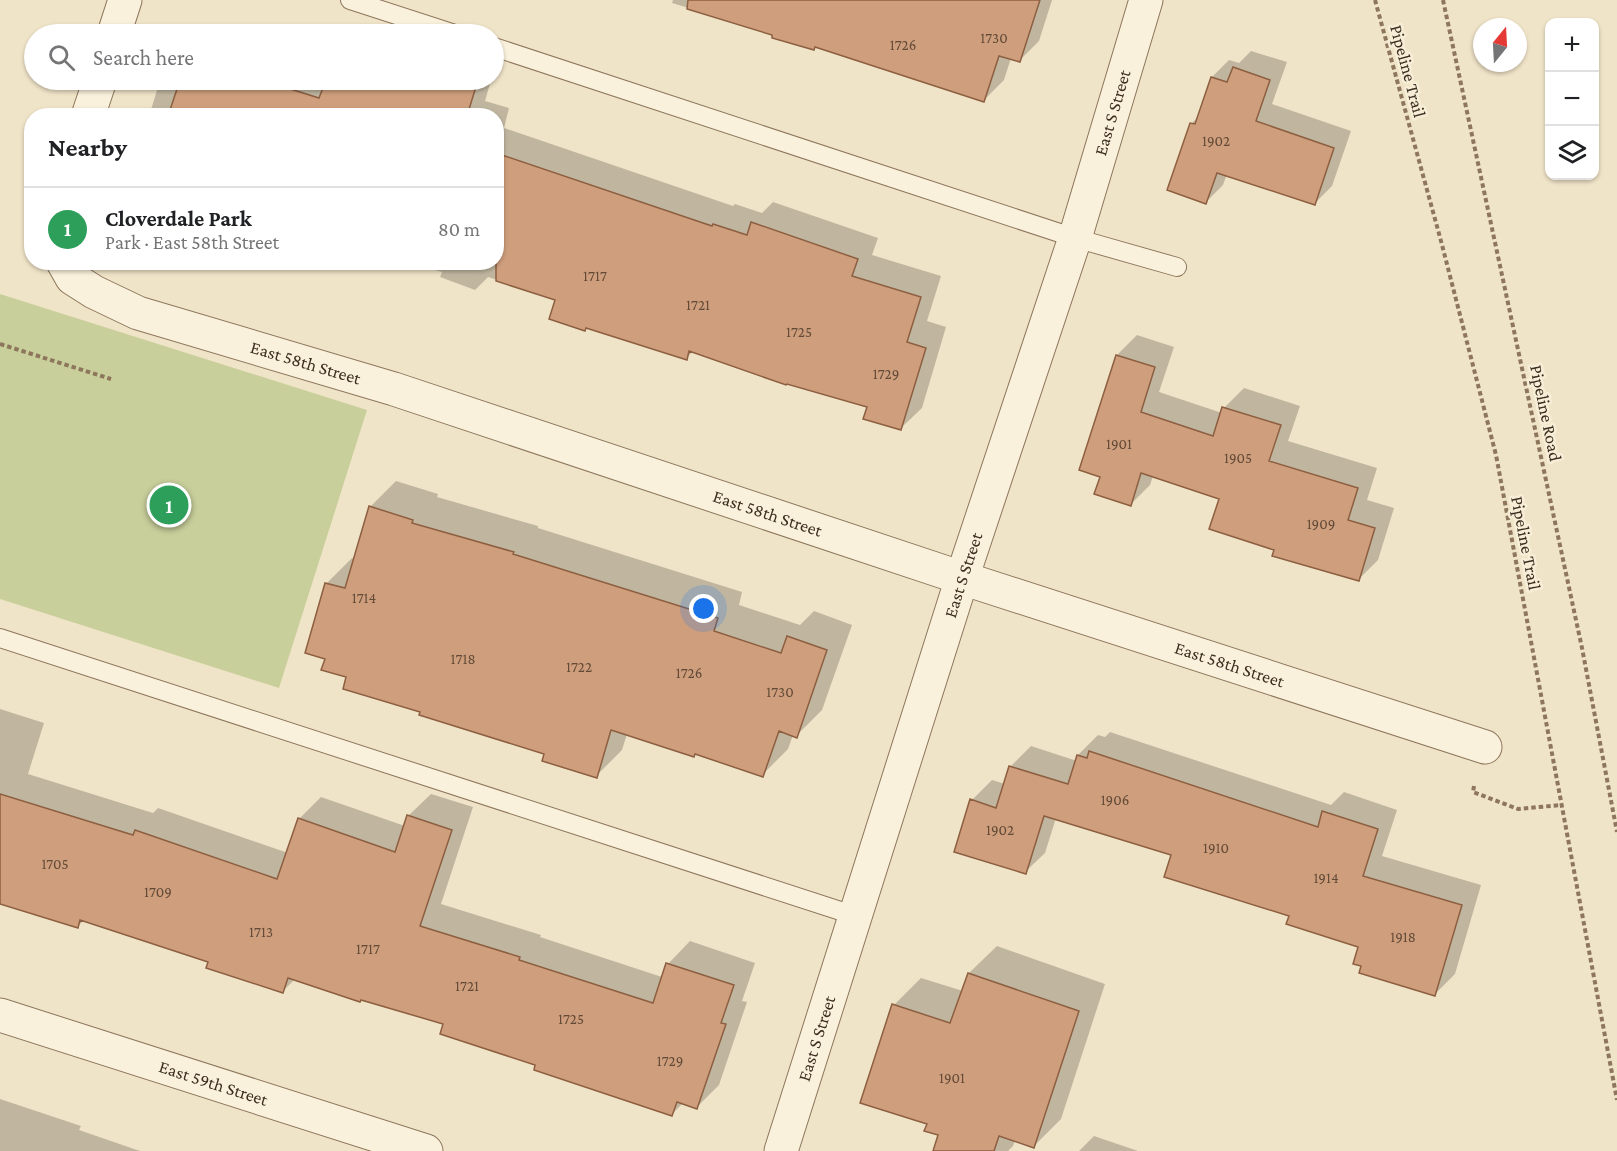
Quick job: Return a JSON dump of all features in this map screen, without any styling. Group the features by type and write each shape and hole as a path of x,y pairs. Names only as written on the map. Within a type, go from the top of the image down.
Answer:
{"street":[{"path":"117,24 125,0"},
{"name":"East S Street","path":"781,1151 962,578 1076,238 1146,0"},
{"path":"91,108 97,90"},
{"name":"East 58th Street","path":"68,270 72,278 94,292 138,313 394,389 962,578 1485,747"},
{"name":"East 59th Street","path":"0,1015 426,1151"}],"lane":[{"path":"350,0 424,24"},
{"path":"504,50 1076,238 1177,267"},
{"path":"0,638 856,916"}],"path":[{"name":"Pipeline Trail","path":"1375,0 1496,455 1617,1100"},
{"name":"Pipeline Road","path":"1443,0 1582,648 1617,832"},
{"path":"0,344 111,379"},
{"path":"1485,747 1473,792 1518,809 1561,805"}],"green space":[{"path":"0,294 367,410 279,688 0,599"}],"building":[{"path":"688,0 1040,0 1020,62 999,56 984,102 815,47 814,50 772,38 772,35 687,9"},
{"path":"1233,67 1270,80 1256,121 1334,148 1315,205 1217,173 1206,204 1167,190 1190,123 1195,124 1211,77 1227,82"},
{"path":"177,90 294,90 319,98 322,90 475,90 469,108 171,108"},
{"path":"504,156 712,226 713,224 747,235 751,222 858,259 852,276 921,297 907,342 926,348 901,430 863,419 867,407 786,385 689,351 687,360 586,328 585,331 549,319 555,300 496,281 496,270 504,270"},
{"path":"1116,355 1155,367 1141,412 1213,436 1222,407 1281,425 1269,461 1358,488 1348,520 1375,528 1359,581 1272,556 1274,550 1209,529 1219,499 1141,473 1131,506 1094,494 1100,477 1079,470"},
{"path":"369,506 413,520 412,523 514,552 513,554 718,618 714,631 781,653 787,636 827,650 797,738 779,731 763,777 695,754 694,757 611,730 597,778 542,761 544,754 419,715 420,712 343,689 346,677 321,670 325,659 305,653 325,583 345,588"},
{"path":"1089,751 1318,827 1322,811 1378,829 1363,876 1462,905 1435,996 1359,973 1361,966 1353,964 1358,947 1286,924 1289,916 1164,877 1171,855 1044,816 1026,874 954,852 970,799 996,808 1009,766 1068,784 1077,755 1087,758"},
{"path":"0,794 133,835 135,830 277,879 298,818 395,852 407,815 452,830 420,926 520,957 519,960 653,1003 666,963 734,985 721,1023 726,1024 697,1109 677,1102 672,1116 534,1070 535,1065 440,1034 443,1024 361,1000 360,1002 288,978 283,993 206,968 208,962 80,920 78,928 0,904"},
{"path":"968,973 1079,1011 1034,1148 999,1136 994,1151 933,1151 938,1135 924,1131 927,1124 860,1103 892,1004 950,1023"}],"place":[{"name":"Cloverdale Park","path":"169,505"}]}
